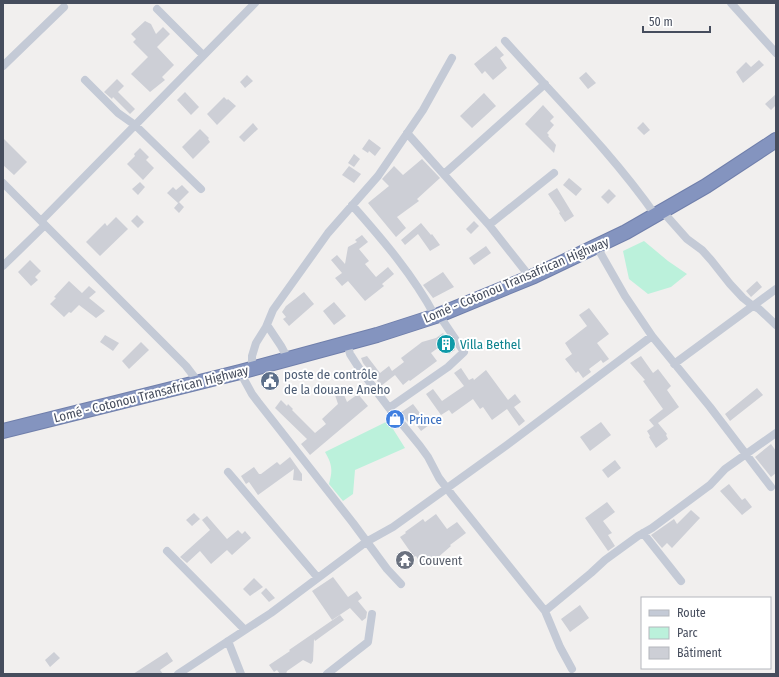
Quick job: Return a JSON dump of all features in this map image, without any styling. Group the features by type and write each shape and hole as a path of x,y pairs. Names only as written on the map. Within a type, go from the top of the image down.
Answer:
{"highway":[{"name":"Lomé - Cotonou Transafrican Highway","path":"3,431 199,383 347,343 437,316 597,247 660,214 776,140"}],"street":[{"path":"3,266 135,125 255,3"},
{"path":"730,3 776,53"},
{"path":"3,66 64,7"},
{"path":"158,9 203,55"},
{"path":"505,41 660,214 687,239 702,250 730,284 776,325"},
{"path":"401,584 366,542 255,398 246,370 256,343 267,325 273,310 328,233 378,176 423,110 452,58"},
{"path":"85,80 118,113 135,125 200,189"},
{"path":"444,174 545,84"},
{"path":"407,133 490,225 530,277"},
{"path":"490,225 554,173"},
{"path":"3,183 194,374 199,383"},
{"path":"352,205 403,266 464,352 441,372 389,408"},
{"path":"597,247 625,296 652,336 771,487"},
{"path":"674,364 776,289"},
{"path":"267,325 288,359"},
{"path":"178,674 245,630 366,542 393,527 507,445 652,336"},
{"path":"347,343 354,362 424,452 447,488 545,610 560,647 572,669"},
{"path":"545,610 605,560 652,528 710,485 725,469 747,455 776,433"},
{"path":"228,472 318,578"},
{"path":"643,533 681,581"},
{"path":"167,551 245,630"},
{"path":"327,674 368,642 372,614"},
{"path":"228,641 241,674"}],"green space":[{"path":"644,241 668,261 687,274 671,287 648,294 629,279 623,251"},
{"path":"388,421 405,448 355,470 353,494 343,501 329,484 331,467 325,452"}],"building":[{"path":"145,21 151,24 156,34 163,27 170,34 157,47 174,65 162,77 165,80 150,92 131,74 148,57 133,42 136,39 131,34"},
{"path":"496,46 504,55 500,58 507,68 493,80 485,71 482,74 474,64"},
{"path":"759,60 764,65 743,83 736,72 746,62 751,67"},
{"path":"586,72 596,83 588,89 579,78"},
{"path":"247,75 253,81 245,88 240,82"},
{"path":"117,79 124,86 118,92 135,109 130,114 113,97 112,99 104,92"},
{"path":"185,92 199,107 191,115 177,100"},
{"path":"484,93 496,106 472,128 460,116"},
{"path":"776,94 776,105 771,110 765,104"},
{"path":"224,97 236,106 217,125 207,114"},
{"path":"543,105 554,117 550,121 554,125 547,133 556,145 554,153 525,124"},
{"path":"643,122 650,130 644,135 637,128"},
{"path":"253,123 258,129 244,142 239,137"},
{"path":"200,129 209,138 208,139 210,142 193,159 182,147"},
{"path":"3,138 27,162 14,175 3,165"},
{"path":"369,139 381,148 375,156 369,151 368,153 362,149"},
{"path":"140,148 149,157 146,160 154,168 143,180 127,164"},
{"path":"354,154 360,159 354,167 348,163"},
{"path":"422,159 440,178 417,199 419,201 397,217 406,228 396,237 368,203 389,186 382,179 394,166 403,175"},
{"path":"349,166 361,174 354,183 342,175"},
{"path":"569,178 582,189 576,196 563,185"},
{"path":"140,182 145,187 138,195 132,189"},
{"path":"182,185 189,192 178,203 167,193 173,187 176,190"},
{"path":"557,188 574,216 565,222 548,194"},
{"path":"609,189 616,196 608,204 601,197"},
{"path":"179,202 184,207 179,213 174,208"},
{"path":"137,215 144,222 138,228 131,221"},
{"path":"116,217 128,229 100,256 86,242 105,223 107,226"},
{"path":"474,221 479,226 471,234 466,229"},
{"path":"421,223 440,245 430,251 418,234 405,245 401,240"},
{"path":"362,235 368,242 359,249 369,261 365,264 376,277 388,267 394,274 382,284 384,286 365,301 348,281 342,286 335,278 342,273 331,260 337,255 345,264 348,247 357,242 355,240"},
{"path":"486,246 491,253 474,265 469,258"},
{"path":"30,260 41,271 35,277 38,280 31,286 18,272"},
{"path":"443,272 454,287 433,298 423,285"},
{"path":"69,281 82,293 89,286 96,292 89,298 105,311 96,318 79,305 71,313 69,312 64,317 50,304 56,298 54,297"},
{"path":"757,281 762,287 751,297 746,291"},
{"path":"304,292 314,304 289,326 283,319 286,317 282,312 286,306"},
{"path":"334,302 346,316 334,325 323,311"},
{"path":"589,308 609,334 597,343 609,359 603,363 601,360 589,369 591,372 583,378 578,371 576,373 565,359 572,354 565,343 587,326 579,315"},
{"path":"443,333 455,350 449,354 442,345 431,353 437,361 403,385 395,375 381,386 363,363 361,358 367,356 380,373 389,366 392,371 404,362 401,358 422,342 436,338"},
{"path":"105,335 119,343 113,351 100,342"},
{"path":"141,342 149,350 129,369 122,361"},
{"path":"641,356 653,373 658,369 671,386 667,390 679,407 654,426 649,420 663,409 643,381 645,380 630,363"},
{"path":"461,368 469,380 473,378 474,380 486,370 508,400 515,394 521,402 514,407 525,421 519,426 507,409 492,420 483,407 480,409 473,399 452,414 449,410 441,415 426,394 433,389 442,401 464,386 454,373"},
{"path":"332,386 342,390 347,402 358,394 368,406 310,455 301,444 307,439 275,408 281,400 287,406 288,404 315,433 326,424 322,419 338,404"},
{"path":"757,388 763,395 730,421 725,414"},
{"path":"413,404 429,425 421,431 412,419 408,422 400,413"},
{"path":"601,422 611,435 590,451 580,437"},
{"path":"658,423 667,434 668,439 656,448 647,431"},
{"path":"771,444 776,451 776,473 771,477 755,457"},
{"path":"290,457 302,474 302,481 293,480 294,469 258,495 249,482 246,484 241,476 254,467 259,474 261,474 277,462 280,465"},
{"path":"615,460 621,468 608,478 602,470"},
{"path":"729,484 742,500 745,498 752,507 742,515 720,491"},
{"path":"607,502 615,512 603,521 612,533 608,535 615,546 608,551 585,518"},
{"path":"691,510 700,518 672,548 667,543 662,548 651,535 674,519 677,524"},
{"path":"194,513 200,519 192,526 186,520"},
{"path":"436,514 447,529 457,522 466,533 450,545 451,546 436,559 428,564 426,560 421,564 416,556 414,557 400,537 423,519 425,522"},
{"path":"207,516 227,539 238,530 242,534 245,531 251,538 232,555 227,550 211,564 200,551 187,563 180,557 210,530 202,520"},
{"path":"333,577 348,597 357,591 362,598 358,601 367,612 366,618 362,621 350,608 332,620 312,591"},
{"path":"254,578 263,587 250,596 243,589"},
{"path":"266,588 275,598 269,602 261,593"},
{"path":"580,605 589,618 570,632 561,619"},
{"path":"340,615 344,620 315,641 314,639 313,661 311,664 303,660 287,671 286,674 280,674 277,670 274,672 269,665"},
{"path":"54,652 60,658 50,667 45,660"},
{"path":"167,652 173,661 160,670 163,674 133,674"}],"place":[{"name":"Villa Bethel","path":"446,344"},
{"name":"poste de contrôle de la douane Aneho","path":"270,381"},
{"name":"Prince","path":"395,419"},
{"name":"Couvent","path":"405,560"}]}
